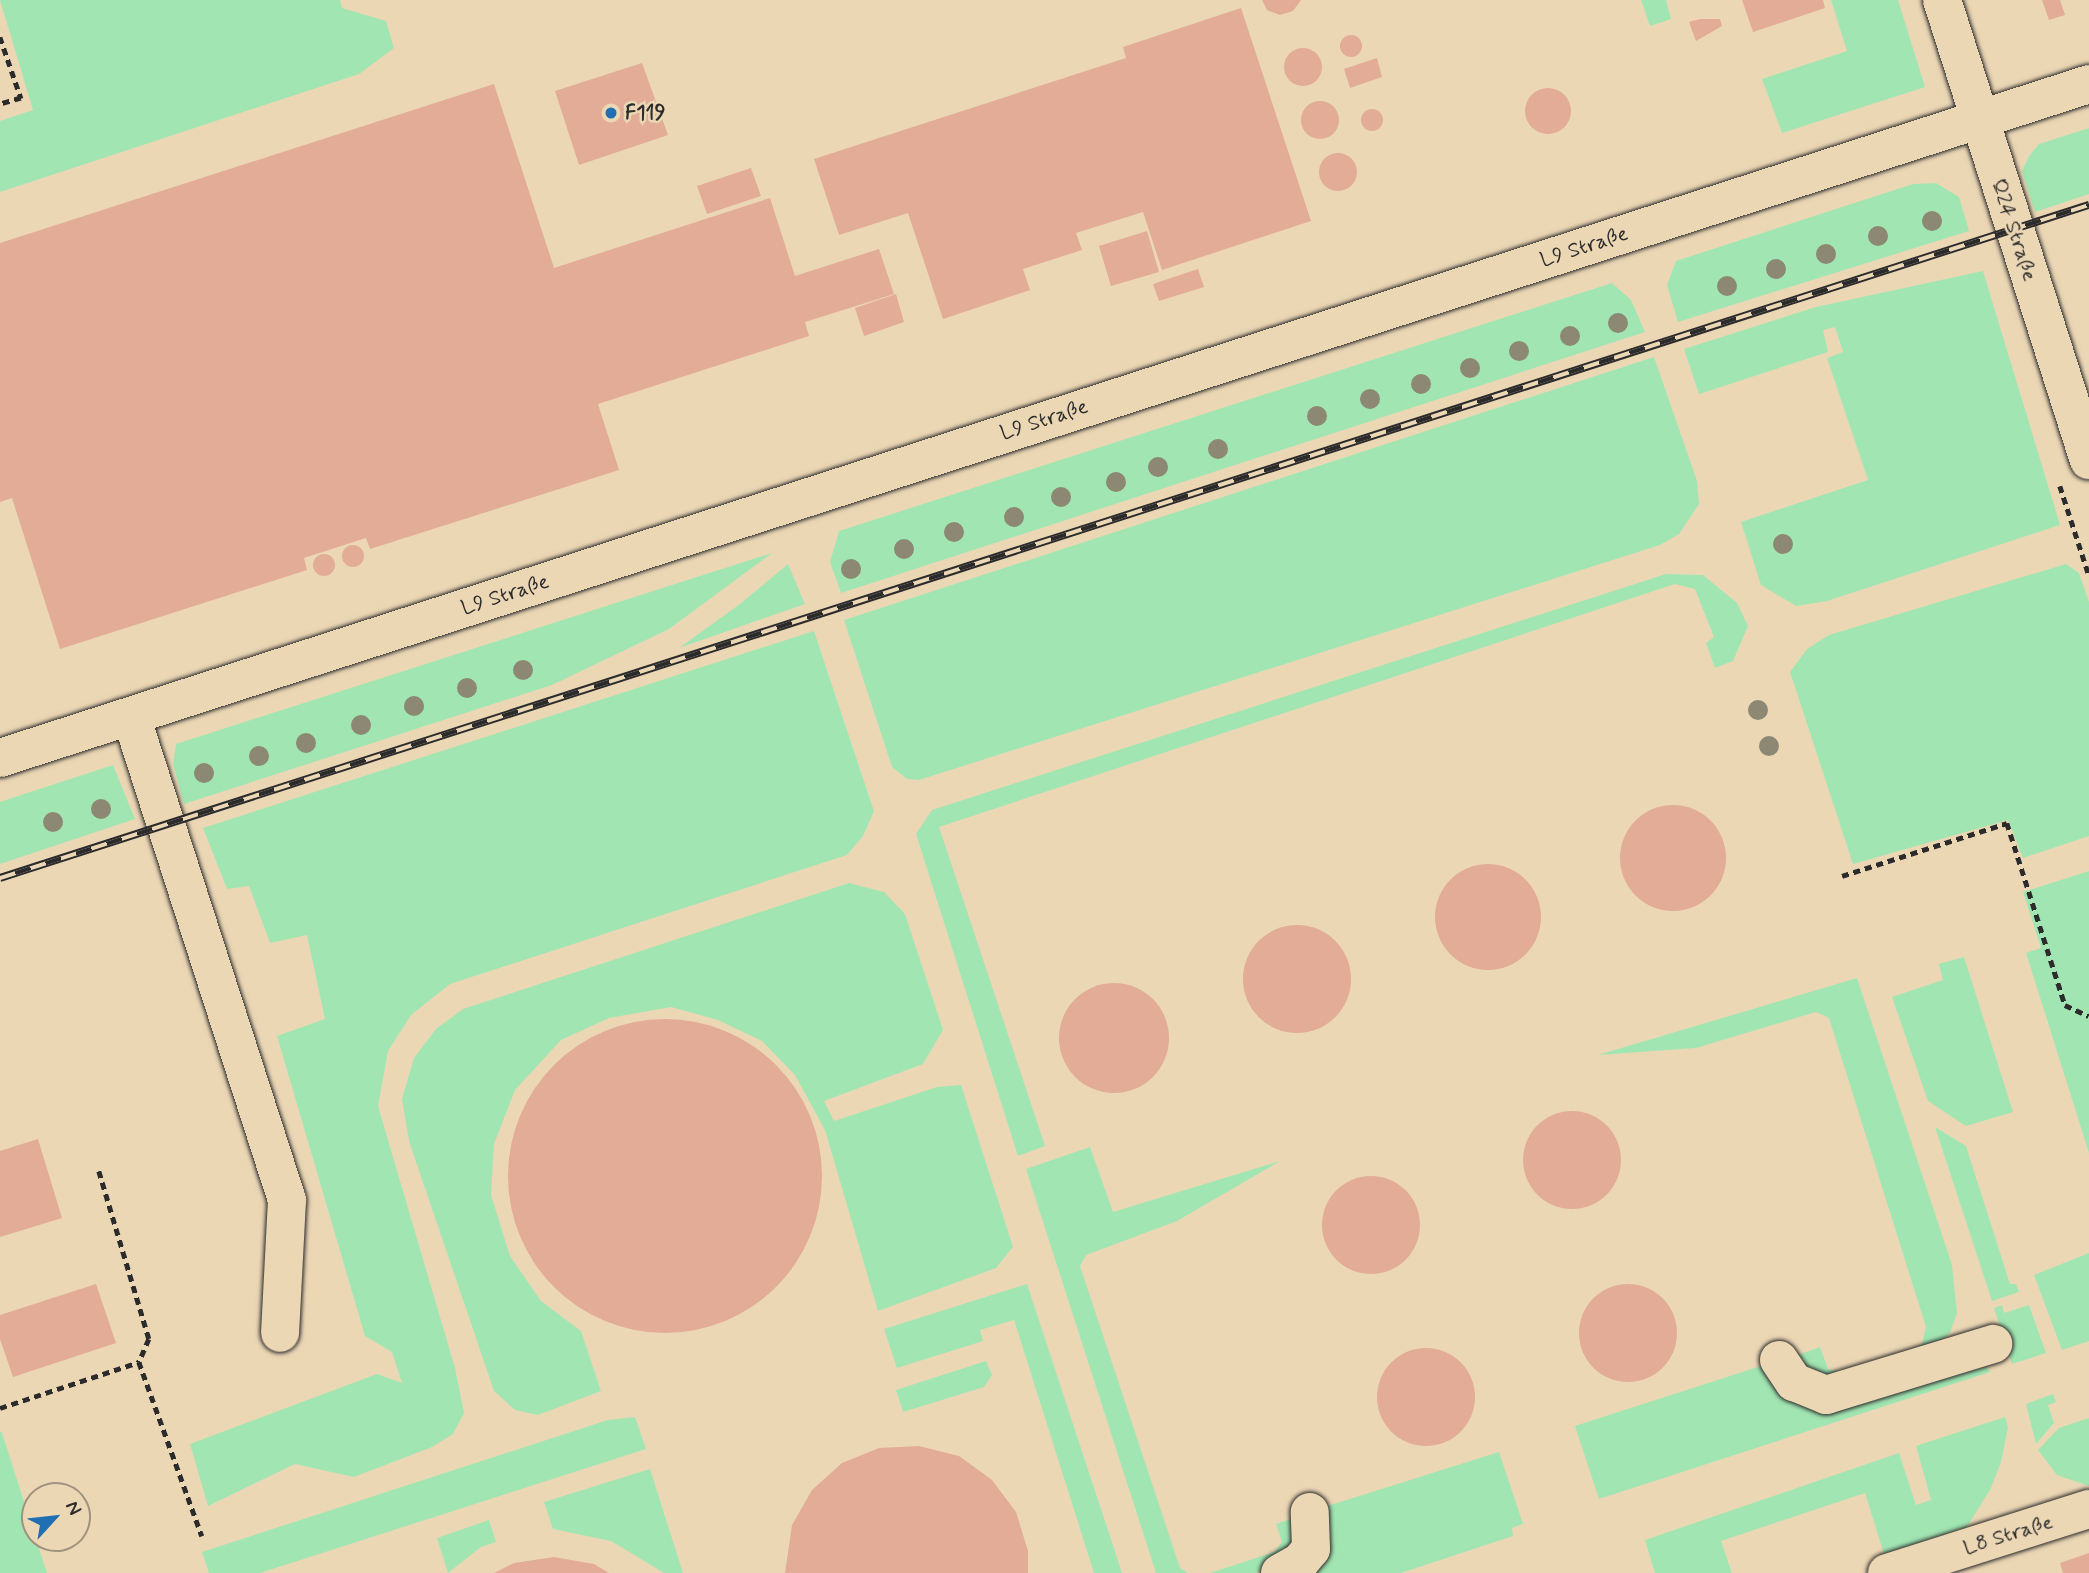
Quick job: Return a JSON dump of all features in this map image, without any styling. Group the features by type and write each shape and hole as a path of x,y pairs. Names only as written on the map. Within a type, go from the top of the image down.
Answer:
{"lane":[{"name":"Q24 Straße","path":"1942,0 2089,460"},
{"name":"L9 Straße","path":"0,758 2089,84"},
{"path":"131,716 288,1200 280,1333"},
{"path":"1779,1360 1794,1382 1826,1395 1993,1343"},
{"name":"L8 Straße","path":"1887,1573 2089,1509"},
{"path":"1280,1573 1300,1562 1311,1549 1310,1512"}],"path":[{"path":"0,37 21,97 0,104"},
{"path":"1842,876 2007,823 2065,1005 2089,1016"},
{"path":"99,1171 149,1339 139,1362 202,1536"},
{"path":"0,1408 139,1362"}],"green space":[{"path":"0,0 340,0 342,8 386,21 394,48 359,74 0,192 0,121 33,110"},
{"path":"1641,0 1666,0 1671,19 1650,26"},
{"path":"1831,0 1898,0 1925,87 1782,133 1762,79 1847,51"},
{"path":"2089,128 2089,194 2035,212 2022,171 2029,156 2039,144"},
{"path":"1936,183 1959,197 1969,231 1678,322 1667,285 1676,261 1913,184"},
{"path":"1983,271 2060,525 1827,601 1796,606 1761,585 1741,522 1868,480 1827,358 1843,352 1835,327 1823,330 1828,352 1699,394 1684,349 1816,307"},
{"path":"1612,283 1631,300 1645,332 841,593 830,562 839,531"},
{"path":"1654,357 1697,481 1699,504 1679,534 1660,545 919,780 907,779 892,767 844,620"},
{"path":"772,553 669,629 552,685 184,804 173,764 176,744"},
{"path":"788,564 805,604 679,648 740,604"},
{"path":"2066,564 2079,573 2089,602 2089,836 2023,858 2008,820 1853,864 1790,672 1807,649 1829,635"},
{"path":"1666,574 1703,575 1737,603 1748,626 1733,661 1715,668 1706,643 1714,637 1695,589 1675,584 939,827 1045,1146 1018,1156 916,834 932,810"},
{"path":"814,631 874,811 863,836 847,855 450,984 411,1015 388,1051 378,1106 455,1368 464,1413 453,1434 432,1447 354,1477 295,1464 208,1506 190,1444 377,1374 402,1383 392,1352 365,1336 277,1036 325,1019 307,935 270,943 249,886 227,889 203,828"},
{"path":"113,765 135,819 0,864 0,802"},
{"path":"2089,871 2089,1153 2026,953 2041,948 2023,892"},
{"path":"849,883 884,892 905,914 943,1030 923,1064 824,1101 834,1121 937,1087 961,1085 1013,1247 996,1268 878,1311 825,1130 795,1075 762,1041 718,1020 671,1007 609,1018 561,1040 515,1090 494,1144 491,1195 510,1256 541,1301 581,1331 601,1391 538,1415 515,1410 494,1391 409,1141 402,1099 414,1058 436,1029 463,1009"},
{"path":"1964,957 2013,1112 1966,1126 1928,1101 1892,997 1943,980 1939,964"},
{"path":"1857,978 1952,1265 1957,1313 1950,1333 1924,1357 1839,1384 1790,1358 1820,1347 1828,1369 1842,1373 1907,1355 1922,1344 1926,1327 1829,1018 1816,1012 1696,1048 1598,1055"},
{"path":"1935,1127 1966,1146 2010,1284 2016,1284 2019,1292 1992,1301"},
{"path":"1090,1147 1113,1212 1280,1161 1177,1221 1086,1255 1080,1266 1180,1568 1188,1573 1156,1573 1026,1169"},
{"path":"2089,1253 2089,1341 2062,1350 2034,1275"},
{"path":"1027,1284 1122,1573 1094,1573 1014,1320 980,1330 983,1341 897,1368 884,1329"},
{"path":"2002,1305 2004,1313 2029,1305 2046,1353 2012,1364 1994,1308"},
{"path":"986,1361 992,1375 984,1387 903,1412 896,1390"},
{"path":"1983,1362 1990,1372 1599,1499 1575,1426 1767,1364 1785,1389"},
{"path":"2053,1394 2056,1402 2048,1405 2054,1423 2036,1444 2026,1404"},
{"path":"635,1417 646,1449 260,1573 209,1573 202,1552 608,1420"},
{"path":"2005,1417 2008,1427 2001,1462 1991,1488 1967,1527 1884,1554 1865,1493 1721,1541 1732,1573 1655,1573 1645,1540 1899,1453 1916,1505 1931,1500 1916,1446"},
{"path":"2089,1418 2089,1486 2057,1475 2038,1450 2059,1428"},
{"path":"0,1431 21,1492 21,1552 40,1552 47,1573 0,1573"},
{"path":"1499,1452 1523,1524 1512,1528 1513,1536 1401,1573 1307,1573 1328,1557 1330,1545 1321,1508"},
{"path":"650,1469 683,1573 664,1573 611,1541 553,1529 544,1502"},
{"path":"1300,1516 1300,1534 1277,1566 1255,1573 1210,1573 1274,1552 1282,1542 1276,1524"},
{"path":"489,1520 496,1542 481,1547 448,1573 437,1538"}],"building":[{"path":"1262,0 1301,0 1293,11 1280,15 1267,10"},
{"path":"1742,0 1823,0 1825,8 1753,32"},
{"path":"2042,0 2060,0 2065,15 2049,20"},
{"path":"1241,8 1311,221 1162,270 1143,212 1076,233 1082,250 1023,269 1030,290 943,319 908,213 839,235 814,159 1126,58 1123,47"},
{"path":"1720,19 1722,26 1696,41 1689,22"},
{"path":"1351,35 1359,38 1362,46 1359,54 1351,57 1343,54 1340,46 1343,38"},
{"path":"1303,48 1317,53 1322,67 1317,81 1303,86 1289,81 1284,67 1289,53"},
{"path":"1377,58 1382,77 1350,88 1344,69"},
{"name":"F119","path":"642,63 668,135 579,165 555,91"},
{"path":"494,84 554,268 770,198 795,276 879,249 894,294 805,322 809,336 598,404 619,470 370,549 366,538 304,558 307,570 60,649 12,498 0,502 0,243"},
{"path":"1548,88 1565,94 1571,111 1565,128 1548,134 1531,128 1525,111 1531,94"},
{"path":"1320,101 1334,106 1339,120 1334,134 1320,139 1306,134 1301,120 1306,106"},
{"path":"1372,109 1380,112 1383,120 1380,128 1372,131 1364,128 1361,120 1364,112"},
{"path":"1338,153 1352,158 1357,172 1352,186 1338,191 1324,186 1319,172 1324,158"},
{"path":"751,168 761,196 707,214 697,186"},
{"path":"1147,231 1159,272 1111,286 1099,246"},
{"path":"1198,269 1204,287 1159,301 1153,284"},
{"path":"896,294 904,322 864,336 855,308"},
{"path":"349,545 357,545 364,552 364,560 357,567 349,567 342,560 342,552"},
{"path":"320,554 328,554 335,561 335,569 328,576 320,576 313,569 313,561"},
{"path":"1673,805 1693,809 1710,821 1722,838 1726,858 1722,878 1710,895 1693,907 1673,911 1653,907 1636,895 1624,878 1620,858 1624,838 1636,821 1653,809"},
{"path":"1488,864 1508,868 1525,880 1537,897 1541,917 1537,937 1525,954 1508,966 1488,970 1468,966 1451,954 1439,937 1435,917 1439,897 1451,880 1468,868"},
{"path":"1297,925 1318,929 1335,941 1347,958 1351,979 1347,1000 1335,1017 1318,1029 1297,1033 1276,1029 1259,1017 1247,1000 1243,979 1247,958 1259,941 1276,929"},
{"path":"1114,983 1135,987 1153,999 1165,1017 1169,1038 1165,1059 1153,1077 1135,1089 1114,1093 1093,1089 1075,1077 1063,1059 1059,1038 1063,1017 1075,999 1093,987"},
{"path":"650,1019 680,1019 711,1025 739,1037 765,1054 787,1076 804,1102 816,1130 822,1176 816,1222 804,1250 787,1276 765,1298 739,1315 711,1327 680,1333 650,1333 619,1327 591,1315 565,1298 543,1276 526,1250 514,1222 508,1191 508,1161 514,1130 526,1102 543,1076 565,1054 591,1037 619,1025"},
{"path":"1572,1111 1591,1115 1606,1126 1617,1141 1621,1160 1617,1179 1606,1194 1591,1205 1572,1209 1553,1205 1538,1194 1527,1179 1523,1160 1527,1141 1538,1126 1553,1115"},
{"path":"38,1139 62,1218 0,1237 0,1151"},
{"path":"1371,1176 1390,1180 1405,1191 1416,1206 1420,1225 1416,1244 1405,1259 1390,1270 1371,1274 1352,1270 1337,1259 1326,1244 1322,1225 1326,1206 1337,1191 1352,1180"},
{"path":"96,1284 116,1343 13,1377 0,1339 0,1315"},
{"path":"1628,1284 1647,1288 1662,1299 1673,1314 1677,1333 1673,1352 1662,1367 1647,1378 1628,1382 1609,1378 1594,1367 1583,1352 1579,1333 1583,1314 1594,1299 1609,1288"},
{"path":"1426,1348 1445,1352 1460,1363 1471,1378 1475,1397 1471,1416 1460,1431 1445,1442 1426,1446 1407,1442 1392,1431 1381,1416 1377,1397 1381,1378 1392,1363 1407,1352"},
{"path":"919,1446 959,1456 992,1480 1016,1512 1028,1551 1028,1573 785,1573 792,1525 812,1490 842,1463 879,1448"},
{"path":"2089,1553 2089,1573 2063,1573 2060,1563"},
{"path":"554,1557 594,1564 609,1573 494,1573 514,1563"}],"railway":[{"path":"0,878 2089,205"}],"place":[{"name":"F119","path":"611,113"}]}
